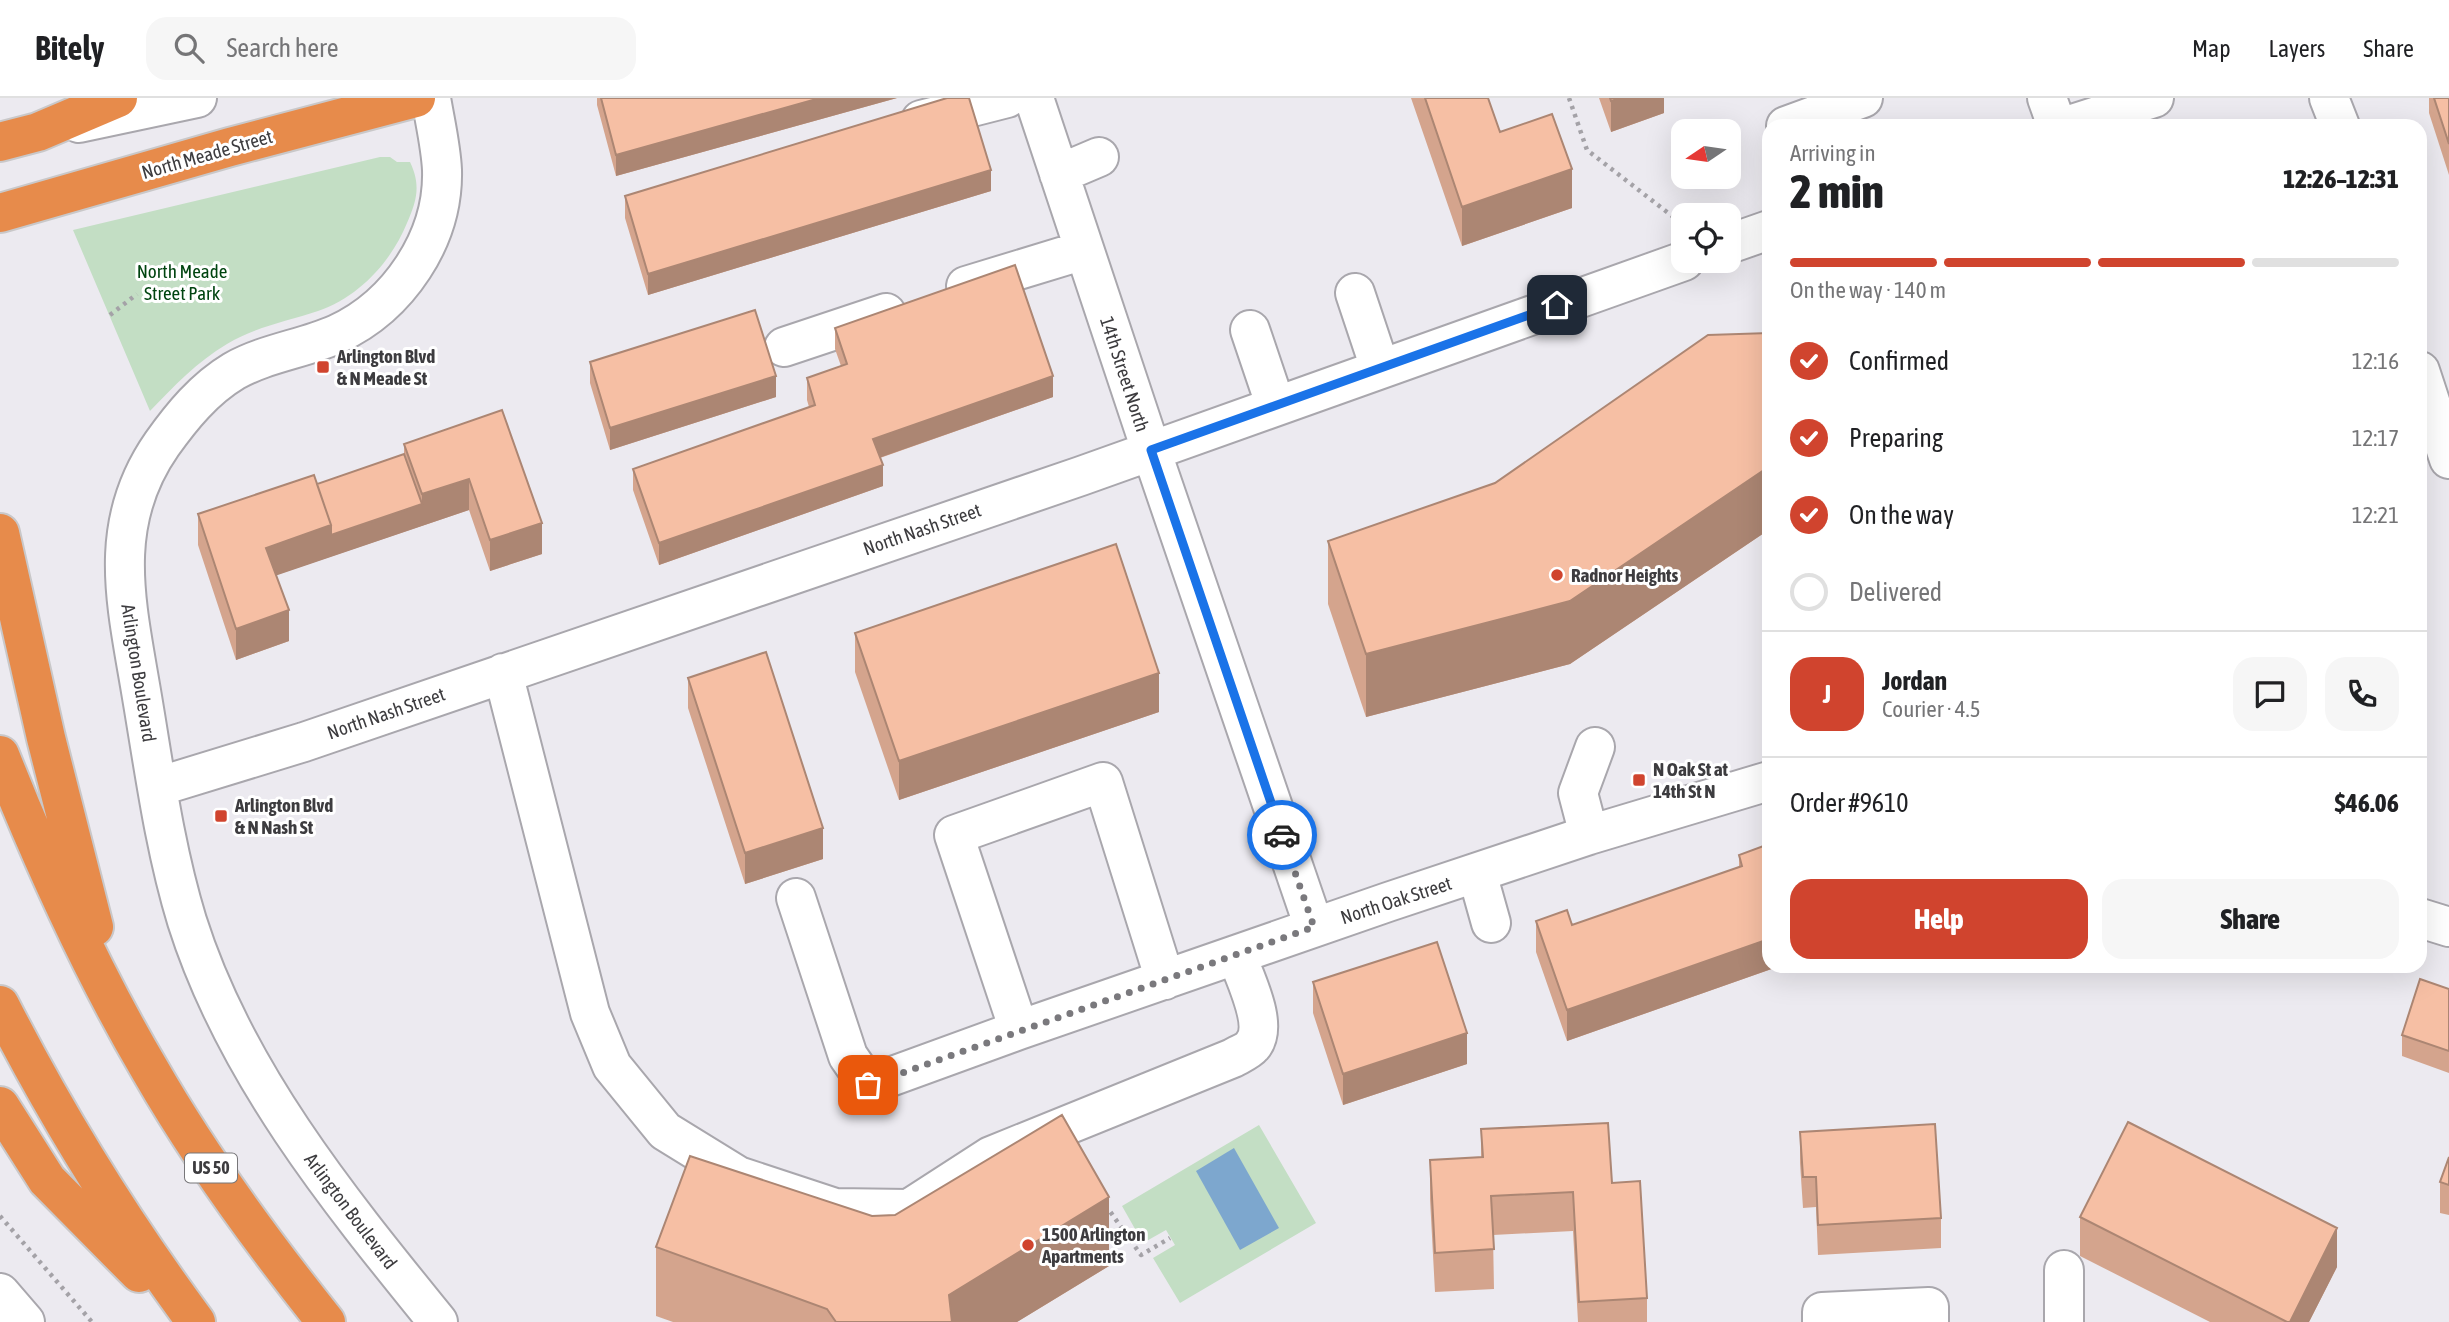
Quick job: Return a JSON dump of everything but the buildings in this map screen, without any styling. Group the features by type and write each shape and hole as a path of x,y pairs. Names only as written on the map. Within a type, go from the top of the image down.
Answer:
{"highway":[{"path":"0,142 38,132 118,98"},
{"name":"North Meade Street","path":"0,213 230,147 416,98"},
{"path":"0,533 46,738 113,1004"},
{"name":"US 50","path":"0,755 50,874 113,1004 150,1071 227,1192 326,1322"},
{"path":"0,1005 28,1060 85,1158 133,1234 196,1322"},
{"path":"0,1106 47,1180 186,1322"}],"street":[{"path":"38,132 197,98"},
{"name":"Arlington Boulevard","path":"431,98 442,165 440,197 425,246 405,279 381,306 358,323 317,341 252,362 217,382 201,395 165,440 138,489 129,513 124,566 129,619 168,847 186,918 209,981 254,1070 335,1193 438,1322"},
{"path":"886,129 1007,98"},
{"name":"14th Street North","path":"1034,98 1314,927"},
{"path":"1805,119 1863,98"},
{"path":"2047,98 2054,119"},
{"path":"2088,119 2154,98"},
{"path":"2329,98 2337,119"},
{"path":"1059,174 1099,157"},
{"path":"1741,240 1762,232"},
{"path":"785,347 1084,250"},
{"name":"North Nash Street","path":"157,787 304,742 1151,450 1671,266"},
{"path":"1355,293 1380,368"},
{"path":"1250,330 1276,404"},
{"path":"2427,392 2449,459"},
{"path":"503,673 590,1013 612,1066 665,1131 738,1176 835,1208 909,1209 991,1156 1233,1058 1253,1046 1258,1030 1258,1015 1237,956"},
{"path":"1589,835 1578,793 1595,747"},
{"path":"1019,1030 954,835 1103,782 1166,980"},
{"name":"North Oak Street","path":"796,898 848,1056 868,1085 1314,927 1589,835 1762,783"},
{"path":"1477,873 1492,923"},
{"path":"2427,920 2449,928"},
{"path":"2064,1270 2064,1322"},
{"path":"0,1293 25,1322"},
{"path":"1822,1322 1822,1312 1929,1307 1929,1322"}],"path":[{"path":"1569,98 1587,150 1671,215"},
{"path":"110,316 137,294"},
{"path":"1103,1201 1141,1255 1170,1238"},
{"path":"1099,1217 1109,1210"},
{"path":"0,1216 92,1322"}],"green space":[{"name":"North Meade Street Park","path":"380,157 390,157 397,162 410,162 417,185 407,223 383,264 360,287 333,305 260,329 227,344 196,366 150,411 73,230"},
{"path":"1259,1125 1316,1223 1180,1303 1153,1258 1175,1245 1166,1230 1143,1243 1122,1206"}],"water":[{"path":"1234,1148 1279,1228 1240,1250 1196,1171"}],"way so far":[{"path":"868,1085 1314,927 1282,835"}],"place":[{"name":"Arlington Blvd & N Meade St","path":"323,367"},
{"name":"Radnor Heights","path":"1557,575"},
{"name":"N Oak St at 14th St N","path":"1639,780"},
{"name":"Arlington Blvd & N Nash St","path":"221,816"},
{"name":"1500 Arlington Apartments","path":"1028,1245"}],"route":[{"path":"1282,835 1151,450 1557,305"}]}
